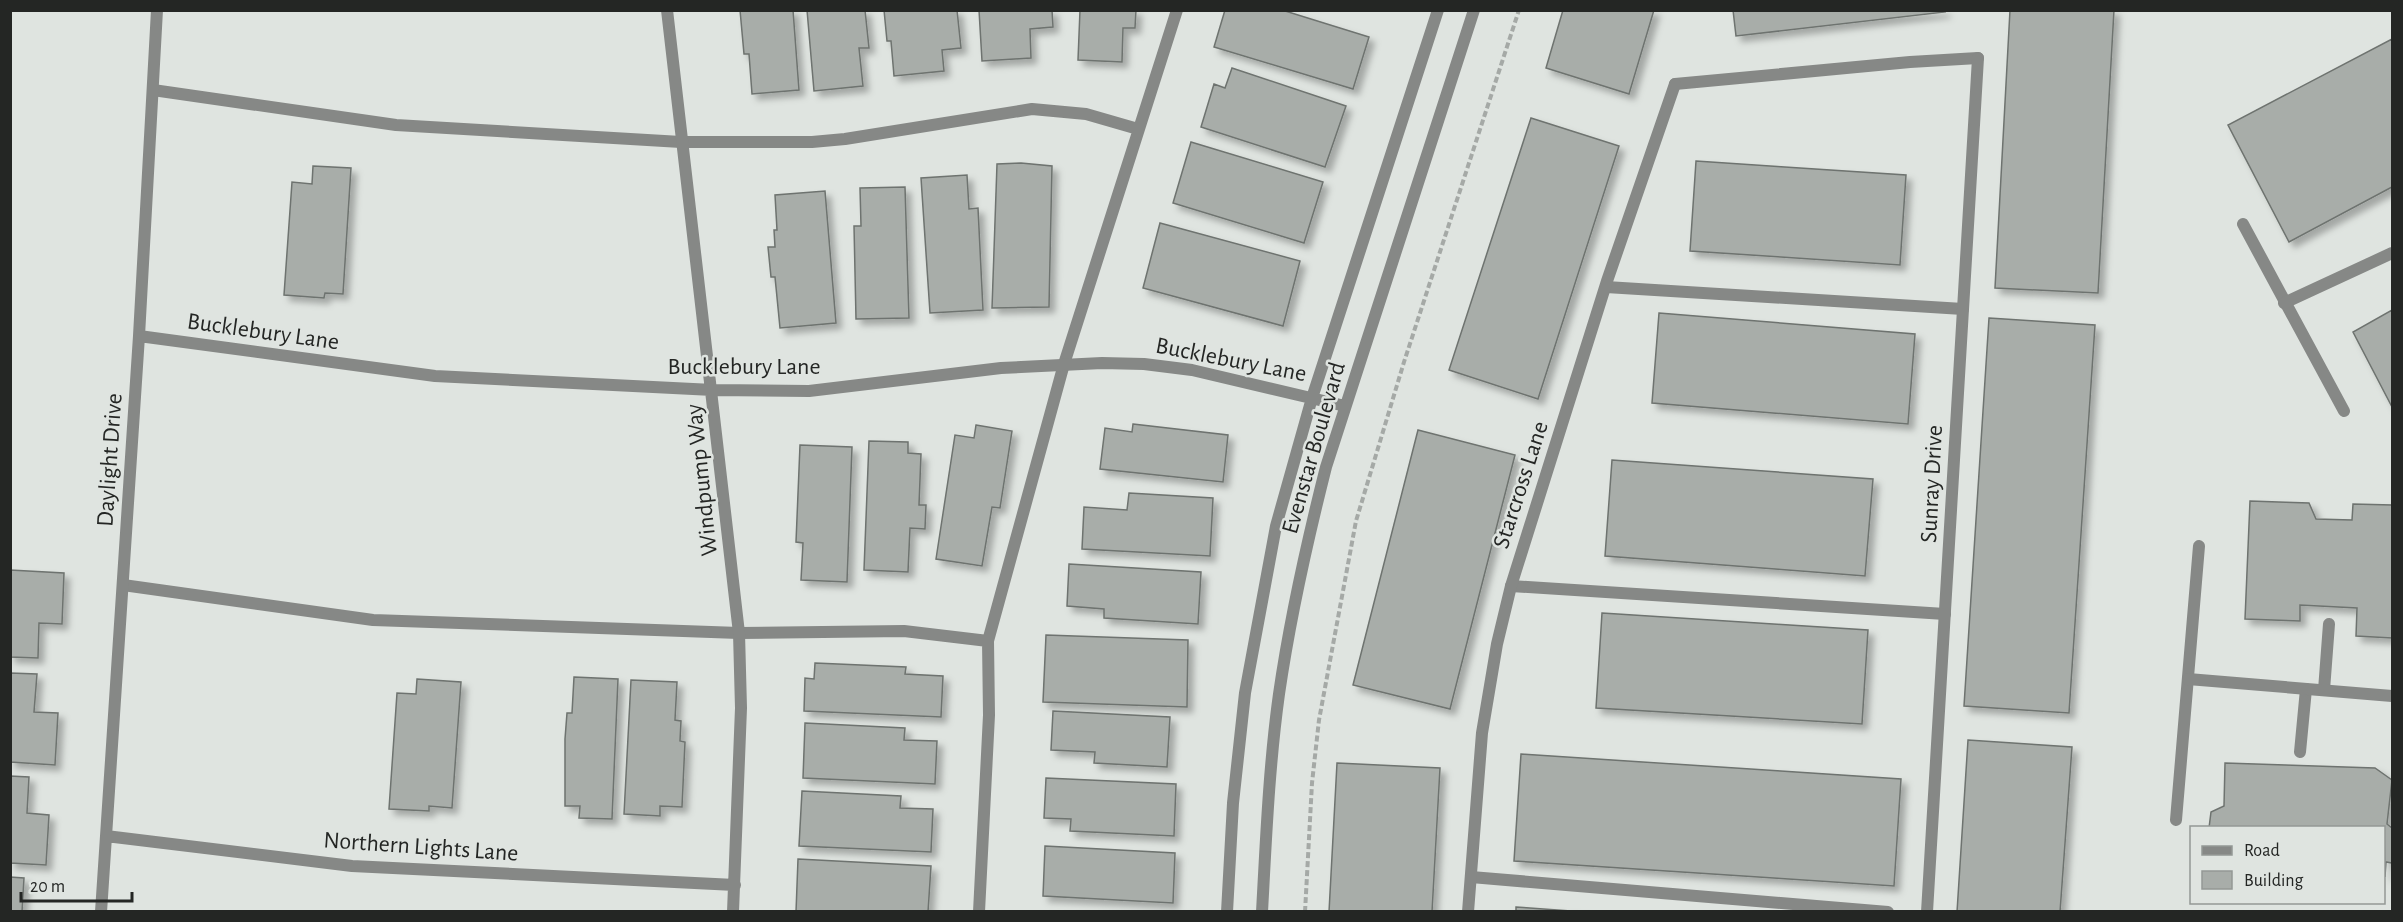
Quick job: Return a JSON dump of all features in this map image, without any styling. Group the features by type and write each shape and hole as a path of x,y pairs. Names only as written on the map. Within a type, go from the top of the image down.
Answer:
{"street":[{"name":"Daylight Drive","path":"100,912 140,336 157,10"},
{"name":"Windpump Way","path":"667,10 681,142 713,390 739,633 741,708 733,912"},
{"path":"979,912 989,715 988,641 1064,364 1177,10"},
{"name":"Evenstar Boulevard","path":"1227,912 1233,803 1251,652 1276,526 1312,398 1438,10"},
{"name":"Evenstar Boulevard","path":"1262,912 1272,752 1289,632 1319,495 1345,406 1474,10"},
{"name":"Sunray Drive","path":"1675,84 1910,62 1978,58 1927,912"},
{"name":"Starcross Lane","path":"1468,912 1482,733 1497,644 1511,586 1606,287 1675,84"},
{"path":"153,90 396,126 681,142 812,142 907,131 1032,109 1086,114 1138,129"},
{"path":"2243,224 2344,411"},
{"path":"2284,303 2392,253"},
{"path":"1606,287 1963,309"},
{"name":"Bucklebury Lane","path":"140,336 435,376 713,390 809,391 1064,364 1144,364 1192,370 1345,406"},
{"path":"2176,820 2199,546"},
{"path":"123,585 373,620 739,633 904,631 988,641"},
{"path":"1511,586 1945,614"},
{"path":"2324,690 2330,624"},
{"path":"2188,679 2392,696"},
{"path":"2300,752 2306,689"},
{"name":"Northern Lights Lane","path":"106,836 352,866 735,885"},
{"path":"1471,877 1888,912"}],"path":[{"path":"1305,912 1312,783 1319,720 1356,521 1404,362 1519,10"}],"building":[{"path":"740,10 793,10 799,90 752,94 749,54 744,54"},
{"path":"807,10 865,10 869,48 859,48 863,86 814,91"},
{"path":"884,10 957,10 961,48 942,50 944,71 894,76 891,41 887,41"},
{"path":"979,10 1052,10 1053,27 1030,29 1031,58 982,61"},
{"path":"1080,10 1136,10 1135,28 1123,28 1122,62 1078,60"},
{"path":"1225,10 1282,10 1369,37 1353,89 1214,47"},
{"path":"1563,10 1654,10 1629,94 1546,68"},
{"path":"1733,10 1944,10 1945,12 1736,36"},
{"path":"2010,10 2114,10 2098,293 1995,288"},
{"path":"2392,39 2392,187 2289,242 2228,125"},
{"path":"1232,68 1346,106 1325,167 1201,127 1214,84 1225,88"},
{"path":"1531,118 1619,146 1538,399 1449,370"},
{"path":"1191,142 1323,182 1304,243 1173,203"},
{"path":"1696,161 1906,175 1900,265 1690,251"},
{"path":"1021,163 1052,166 1049,307 992,308 997,164"},
{"path":"313,166 351,168 343,294 325,293 324,298 284,295 292,182 312,184"},
{"path":"967,175 969,209 978,208 983,310 930,313 921,178"},
{"path":"905,187 909,318 856,319 854,226 861,226 860,188"},
{"path":"825,191 836,323 780,328 775,277 771,277 768,247 775,247 774,230 777,230 775,195"},
{"path":"1160,223 1300,261 1283,326 1143,288"},
{"path":"2392,310 2392,407 2353,332"},
{"path":"1659,313 1915,334 1908,424 1652,403"},
{"path":"1989,318 2095,325 2069,713 1964,706"},
{"path":"1133,424 1228,435 1223,482 1100,469 1105,428 1132,432"},
{"path":"976,425 1012,431 1000,508 992,507 982,566 936,559 955,435 974,438"},
{"path":"1418,430 1515,455 1450,709 1353,685"},
{"path":"869,441 908,442 908,453 921,454 919,505 926,505 925,529 910,528 908,572 864,570"},
{"path":"800,445 852,447 847,582 801,580 803,543 796,542"},
{"path":"1612,460 1873,479 1865,576 1605,556"},
{"path":"1129,493 1213,498 1210,556 1082,549 1084,507 1127,510"},
{"path":"2250,501 2309,503 2316,519 2352,520 2353,504 2392,505 2392,638 2356,636 2357,608 2300,605 2300,621 2245,619"},
{"path":"1069,564 1201,572 1198,624 1104,618 1104,609 1067,606"},
{"path":"10,570 64,573 62,624 39,623 38,658 10,657"},
{"path":"1602,613 1868,630 1862,724 1596,708"},
{"path":"1046,635 1188,640 1187,707 1043,702"},
{"path":"815,663 906,667 905,674 943,676 941,717 804,711 805,678 814,679"},
{"path":"10,673 37,674 34,712 58,713 55,765 10,762"},
{"path":"574,677 618,679 612,819 579,818 580,806 565,806 565,739 567,713 572,713"},
{"path":"417,679 461,682 452,808 429,806 429,811 389,809 397,693 416,694"},
{"path":"631,680 677,682 675,720 681,721 680,741 685,742 682,807 660,806 660,816 624,814"},
{"path":"1053,711 1170,717 1167,767 1094,763 1095,752 1051,750"},
{"path":"805,723 905,728 904,740 937,741 935,784 803,778"},
{"path":"1968,740 2072,747 2060,912 1957,912"},
{"path":"1521,754 1901,779 1894,886 1514,861"},
{"path":"1337,763 1440,768 1432,912 1329,912"},
{"path":"2225,763 2375,768 2392,780 2387,824 2392,828 2392,863 2386,862 2385,877 2385,826 2209,826 2211,812 2224,806"},
{"path":"10,776 29,777 27,813 49,815 46,865 10,863"},
{"path":"1046,778 1176,784 1174,836 1070,831 1071,819 1044,818"},
{"path":"802,791 901,796 900,808 933,809 931,852 799,846"},
{"path":"1045,846 1175,853 1173,903 1043,896"},
{"path":"798,859 931,866 928,912 796,912"},
{"path":"10,877 24,878 22,912 10,912"},
{"path":"1516,907 1585,912 1516,912"}]}
